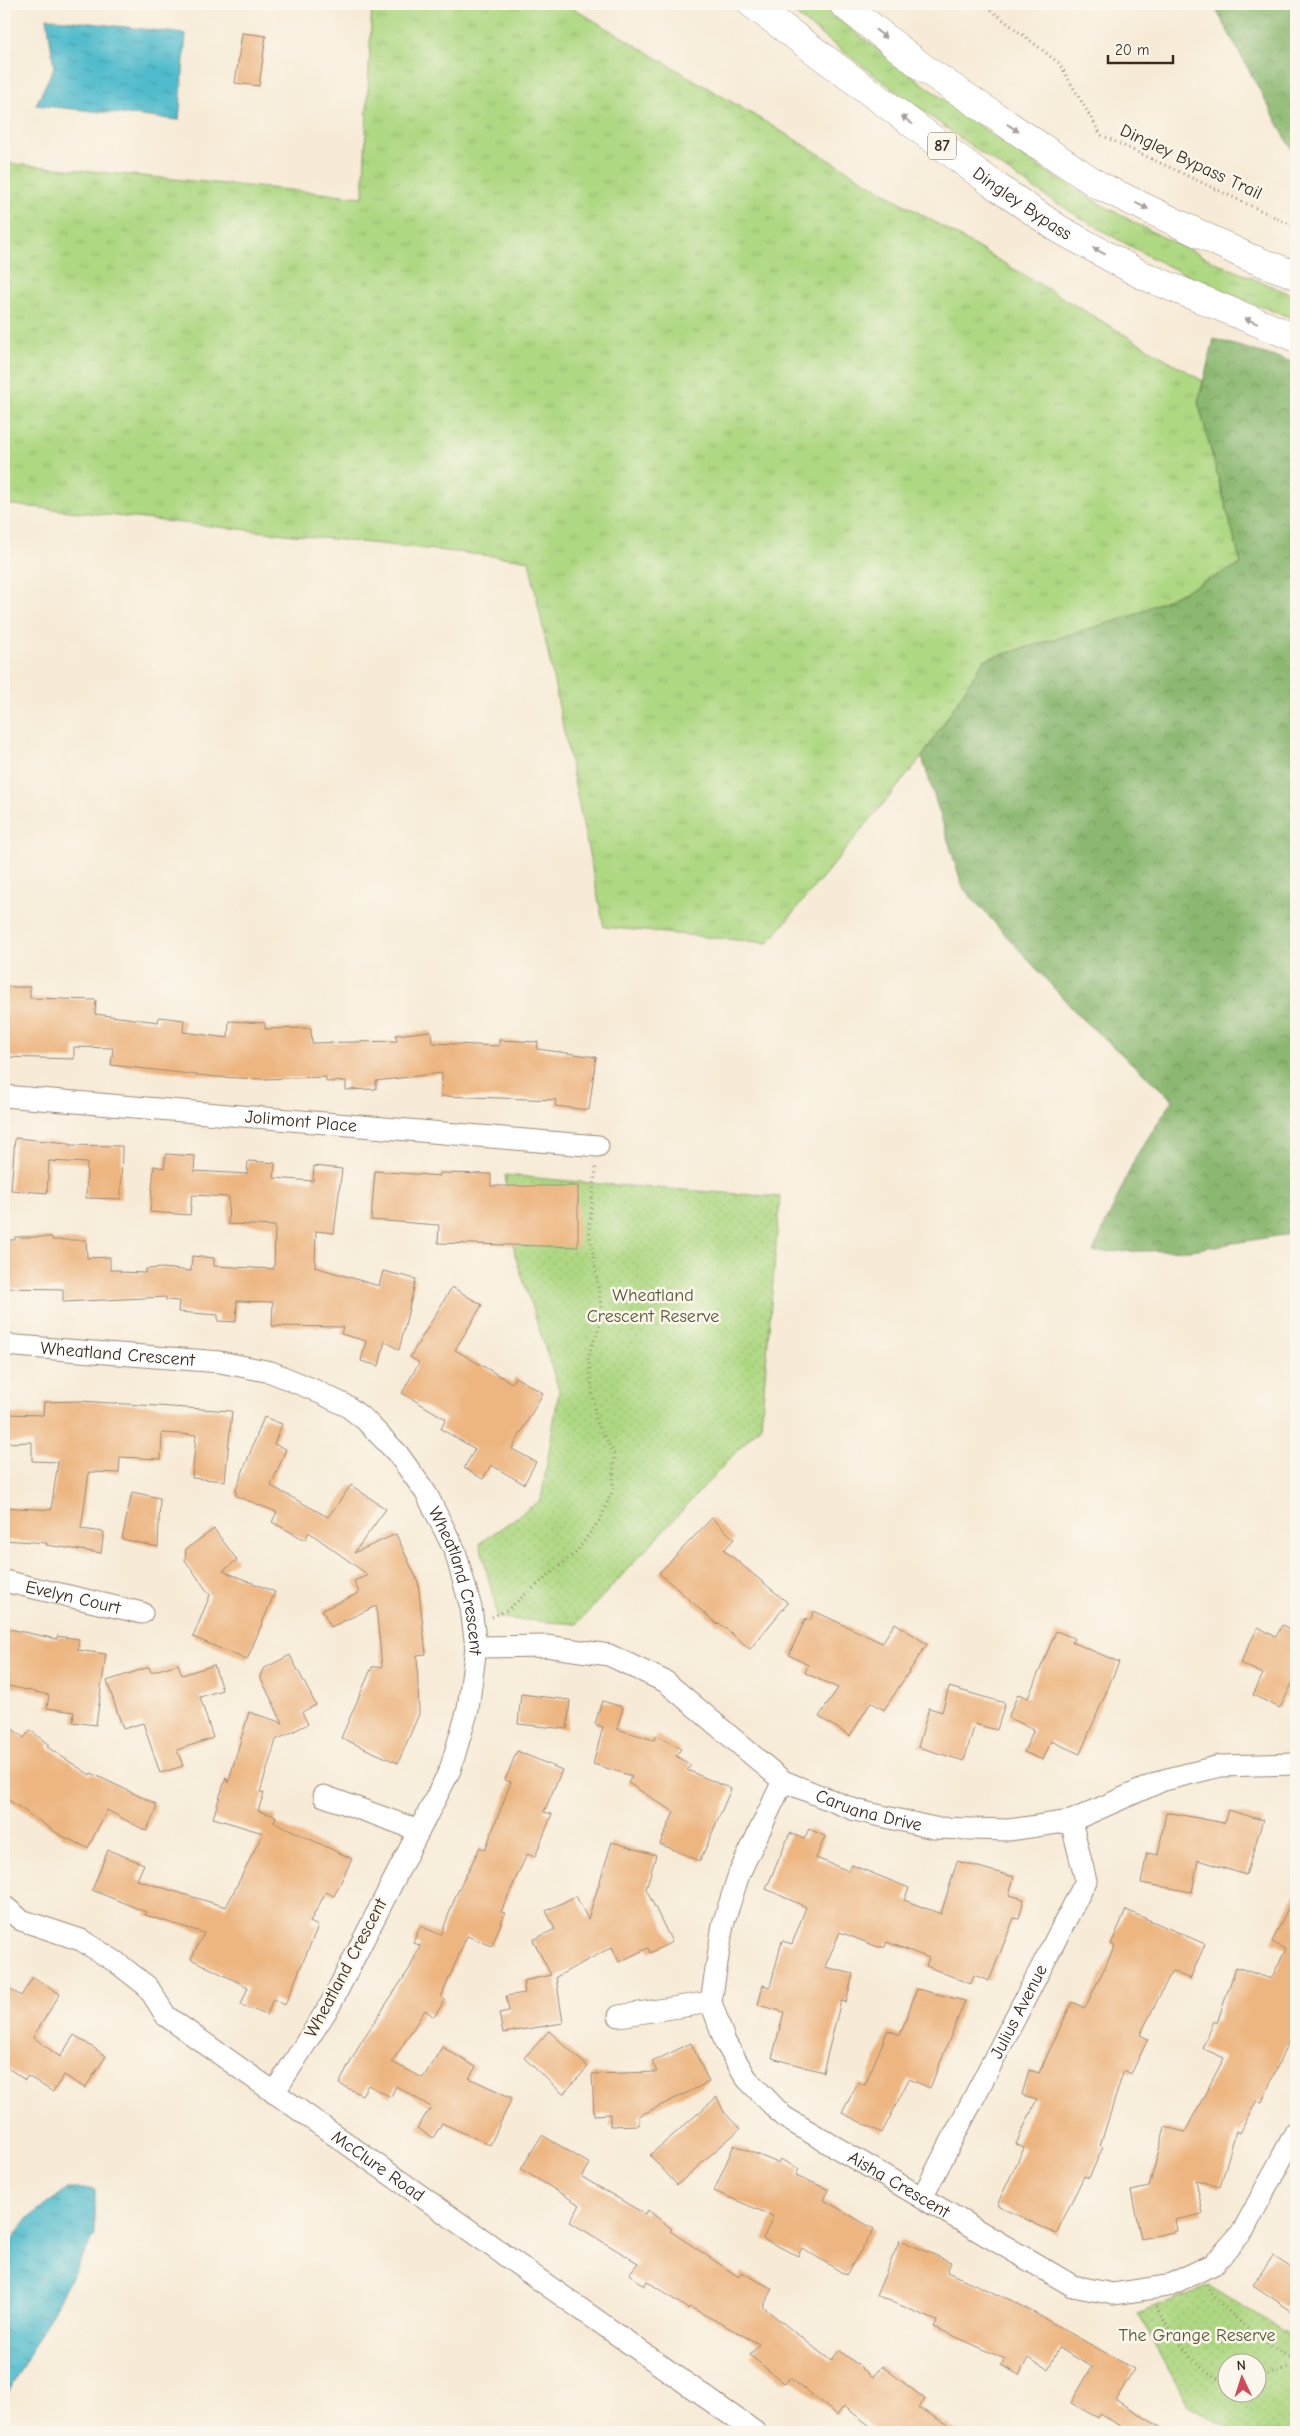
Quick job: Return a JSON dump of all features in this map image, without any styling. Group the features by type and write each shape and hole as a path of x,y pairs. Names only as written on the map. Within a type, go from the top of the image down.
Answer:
{"highway":[{"name":"Dingley Bypass","path":"752,4 993,184 1059,229 1142,275 1296,338"},
{"path":"843,4 925,68 1098,185 1248,257 1296,275"}],"street":[{"name":"Jolimont Place","path":"4,1096 598,1146"},
{"name":"Wheatland Crescent","path":"4,1345 220,1362 250,1366 289,1379 347,1406 365,1420 398,1454 426,1492 455,1551 463,1575 474,1626 476,1647 468,1709 450,1770 330,2005 274,2093"},
{"name":"Evelyn Court","path":"4,1581 142,1614"},
{"name":"Caruana Drive","path":"476,1647 546,1646 608,1655 666,1682 783,1781 855,1810 934,1828 1009,1830 1071,1821 1164,1780 1220,1766 1296,1764"},
{"name":"Aisha Crescent","path":"783,1781 736,1883 723,1924 711,2002 725,2042 747,2079 784,2117 1074,2286 1113,2294 1167,2286 1214,2264 1243,2231 1296,2131"},
{"path":"324,1796 418,1830"},
{"name":"Julius Avenue","path":"922,2198 1086,1882 1071,1821"},
{"name":"McClure Road","path":"4,1906 21,1920 81,1940 131,1973 155,1996 166,2016 754,2432"},
{"path":"619,2016 711,2002"}],"path":[{"name":"Dingley Bypass Trail","path":"983,4 1059,63 1101,135 1296,227"},
{"path":"474,1626 507,1610 575,1553 600,1520 613,1489 614,1454 596,1421 588,1356 603,1317 589,1228 598,1146"},
{"path":"1194,2273 1219,2302 1249,2329 1279,2352 1296,2361"},
{"path":"1147,2289 1165,2325 1187,2353 1207,2372 1218,2377"},
{"path":"1268,2374 1290,2367 1296,2368"}],"green space":[{"path":"372,4 566,4 1203,381 1198,402 1241,564 1132,616 984,660 922,757 768,943 604,927 529,560 4,504 4,163 363,197"},
{"path":"781,4 818,4 982,128 1050,174 1136,224 1242,274 1296,296 1296,319 1224,292 1156,260 1090,223 964,141"},
{"path":"1213,4 1296,4 1296,157"},
{"path":"1214,339 1296,363 1296,1233 1191,1250 1093,1252 1136,1156 1173,1100 1082,1019 963,888 922,757 984,660 1132,616 1241,564 1198,402"},
{"name":"Wheatland Crescent Reserve","path":"505,1175 780,1197 761,1425 577,1624 498,1618 480,1543 541,1500 559,1390 515,1255"},
{"name":"The Grange Reserve","path":"1209,2286 1296,2339 1296,2432 1235,2432 1188,2405 1138,2313"}],"water":[{"path":"47,18 186,34 179,120 36,105 54,67"},
{"path":"67,2189 95,2189 95,2234 4,2400 4,2252 27,2219"}],"building":[{"path":"242,33 266,36 259,86 235,83"},
{"path":"4,987 30,987 30,998 96,1000 95,1014 158,1022 159,1017 184,1020 183,1032 228,1038 229,1021 265,1023 265,1029 311,1028 312,1043 397,1041 396,1035 431,1031 432,1043 499,1046 499,1040 538,1042 537,1049 596,1057 589,1110 555,1106 556,1100 441,1096 442,1073 376,1081 376,1089 346,1090 346,1081 326,1082 326,1077 262,1079 216,1077 111,1065 113,1048 74,1047 74,1059 4,1057"},
{"path":"15,1138 69,1143 69,1145 122,1146 121,1199 86,1198 87,1163 49,1161 47,1193 11,1190"},
{"path":"166,1154 195,1156 194,1171 247,1174 248,1161 275,1163 274,1178 313,1181 314,1166 342,1169 334,1233 316,1231 315,1267 379,1286 383,1271 416,1279 399,1350 385,1341 379,1366 361,1361 366,1341 341,1334 343,1327 272,1326 273,1302 237,1301 236,1322 218,1321 218,1315 178,1312 179,1301 166,1300 166,1297 63,1302 63,1289 4,1288 4,1240 15,1240 15,1237 52,1237 52,1240 86,1240 87,1258 110,1257 110,1270 120,1270 120,1272 145,1273 146,1269 163,1268 191,1271 192,1256 214,1258 214,1266 274,1269 275,1226 228,1224 229,1197 192,1195 190,1215 150,1212 154,1166 164,1168"},
{"path":"375,1171 440,1176 440,1173 491,1174 491,1186 578,1186 578,1247 438,1243 439,1225 371,1220"},
{"path":"452,1287 482,1305 455,1350 512,1383 515,1377 543,1393 512,1449 536,1462 524,1484 491,1465 483,1479 464,1468 475,1449 441,1429 446,1419 402,1393 419,1363 410,1357"},
{"path":"81,1401 232,1411 225,1481 192,1478 196,1435 162,1433 161,1459 120,1457 119,1473 89,1472 81,1529 104,1532 101,1553 46,1545 47,1543 4,1540 4,1507 51,1510 58,1462 32,1461 32,1442 4,1443 4,1414 43,1415 44,1402"},
{"path":"264,1417 282,1424 274,1444 286,1449 271,1486 328,1517 351,1485 386,1509 354,1553 396,1534 418,1582 426,1654 417,1655 419,1714 398,1763 341,1738 372,1667 382,1667 376,1606 331,1627 322,1610 359,1593 354,1581 368,1575 309,1532 305,1540 272,1522 277,1512 236,1496 236,1489"},
{"path":"132,1492 160,1498 158,1547 122,1539"},
{"path":"712,1518 734,1539 724,1550 788,1603 750,1649 719,1623 718,1625 659,1573"},
{"path":"214,1529 237,1560 223,1571 275,1592 247,1660 193,1637 210,1595 185,1560 186,1549"},
{"path":"814,1611 882,1643 895,1623 927,1644 884,1710 871,1702 850,1736 819,1717 838,1688 805,1673 808,1665 789,1655 806,1618 810,1621"},
{"path":"1282,1625 1296,1632 1296,1676 1280,1708 1253,1695 1263,1674 1240,1663 1258,1627 1276,1637"},
{"path":"4,1628 57,1639 57,1636 79,1639 78,1650 106,1654 96,1725 73,1722 74,1712 47,1708 49,1695 4,1685"},
{"path":"1056,1631 1074,1638 1072,1642 1119,1662 1080,1754 1051,1741 1043,1760 1024,1752 1034,1729 1008,1718 1018,1694 1028,1698"},
{"path":"290,1655 316,1705 302,1712 308,1724 276,1740 260,1792 264,1793 258,1811 276,1816 274,1822 352,1859 334,1896 326,1892 310,1922 318,1926 285,2005 273,1999 267,2015 241,2005 248,1987 191,1959 204,1933 145,1915 146,1912 92,1890 108,1850 144,1864 137,1880 226,1907 263,1833 213,1818 226,1777 228,1783 249,1712 283,1723 260,1677 263,1669"},
{"path":"178,1664 182,1675 214,1665 222,1690 200,1697 213,1738 177,1750 183,1766 160,1773 143,1723 123,1729 107,1681 149,1667 151,1672"},
{"path":"949,1687 1005,1703 997,1730 975,1724 964,1761 918,1747 929,1708 942,1712"},
{"path":"521,1694 570,1700 567,1729 518,1724"},
{"path":"602,1701 623,1707 617,1729 654,1740 657,1735 681,1749 676,1756 691,1765 687,1770 731,1789 700,1861 660,1844 674,1812 628,1783 632,1776 593,1764 603,1727 595,1724"},
{"path":"4,1722 24,1738 30,1730 49,1745 47,1747 90,1775 91,1773 156,1804 156,1811 146,1831 107,1810 88,1848 60,1835 4,1797"},
{"path":"517,1751 562,1770 544,1812 552,1814 535,1857 527,1854 501,1912 505,1913 492,1946 467,1936 441,1997 445,2000 434,2017 425,2010 392,2062 423,2078 442,2047 476,2067 469,2078 512,2098 490,2145 442,2123 433,2138 417,2128 431,2107 396,2086 391,2097 368,2085 362,2095 339,2084 361,2042 410,1968 420,1945 413,1943 420,1926 441,1935 456,1895 480,1847 485,1850 511,1782 505,1780"},
{"path":"1228,1810 1263,1820 1246,1875 1198,1860 1192,1892 1141,1883 1147,1853 1158,1855 1166,1812 1224,1823"},
{"path":"809,1829 825,1836 816,1858 849,1871 852,1865 909,1888 904,1900 941,1914 957,1861 1014,1877 1009,1895 1024,1899 1019,1919 1014,1918 989,1981 974,1975 971,1984 926,1966 929,1958 887,1942 885,1947 878,1947 840,1932 825,1967 853,1974 846,2002 841,2001 823,2072 772,2058 784,2012 758,2005 763,1985 770,1987 782,1941 792,1944 806,1907 766,1889 790,1833 804,1839"},
{"path":"612,1842 656,1855 646,1889 672,1942 650,1953 648,1948 619,1962 612,1947 556,1977 563,2023 503,2033 499,2013 509,2011 506,1996 525,1993 523,1981 551,1975 533,1940 555,1929 546,1911 576,1896 588,1919"},
{"path":"1296,1891 1296,2024 1262,2102 1257,2100 1240,2133 1236,2131 1220,2187 1196,2180 1203,2214 1175,2220 1177,2231 1141,2239 1131,2191 1149,2187 1165,2127 1185,2132 1224,2058 1202,2048 1214,2021 1217,2023 1236,1967 1271,1979 1286,1949 1272,1942"},
{"path":"1126,1910 1205,1944 1190,1979 1172,1971 1140,2035 1148,2039 1131,2074 1124,2070 1100,2146 1103,2147 1089,2178 1084,2176 1056,2234 997,2205 1024,2148 1016,2144 1037,2099 1022,2095 1029,2070 1039,2073 1072,2002 1085,2008 1115,1946 1111,1944"},
{"path":"33,1977 60,1994 33,2037 60,2057 74,2035 106,2056 85,2088 64,2075 53,2092 28,2076 25,2080 4,2065 4,1985 21,1996"},
{"path":"917,1989 965,2001 930,2088 909,2079 882,2133 842,2113 858,2082 865,2085 888,2030 900,2035"},
{"path":"549,2031 588,2067 563,2094 524,2058"},
{"path":"691,2043 709,2082 639,2116 639,2125 610,2126 610,2114 594,2115 592,2074 657,2072 652,2062"},
{"path":"717,2097 724,2112 740,2129 677,2185 650,2155"},
{"path":"542,2135 590,2164 582,2177 645,2214 648,2210 672,2229 670,2231 739,2277 741,2272 773,2289 763,2307 831,2361 839,2350 873,2377 882,2366 925,2399 918,2407 959,2432 878,2432 844,2406 837,2415 790,2378 785,2384 750,2355 759,2344 690,2307 688,2309 647,2281 644,2286 629,2274 638,2263 570,2222 580,2205 521,2169"},
{"path":"734,2145 778,2163 780,2159 799,2169 796,2175 829,2190 824,2200 874,2229 846,2275 802,2248 798,2256 763,2239 773,2216 714,2191"},
{"path":"900,2240 951,2262 947,2272 1015,2302 1134,2369 1116,2400 1168,2432 1131,2432 1100,2414 1098,2418 1071,2403 1092,2367 1059,2348 1048,2369 1028,2358 1019,2375 1001,2365 1005,2359 934,2327 937,2321 876,2295"},
{"path":"1273,2256 1296,2271 1296,2314 1253,2285"}]}
